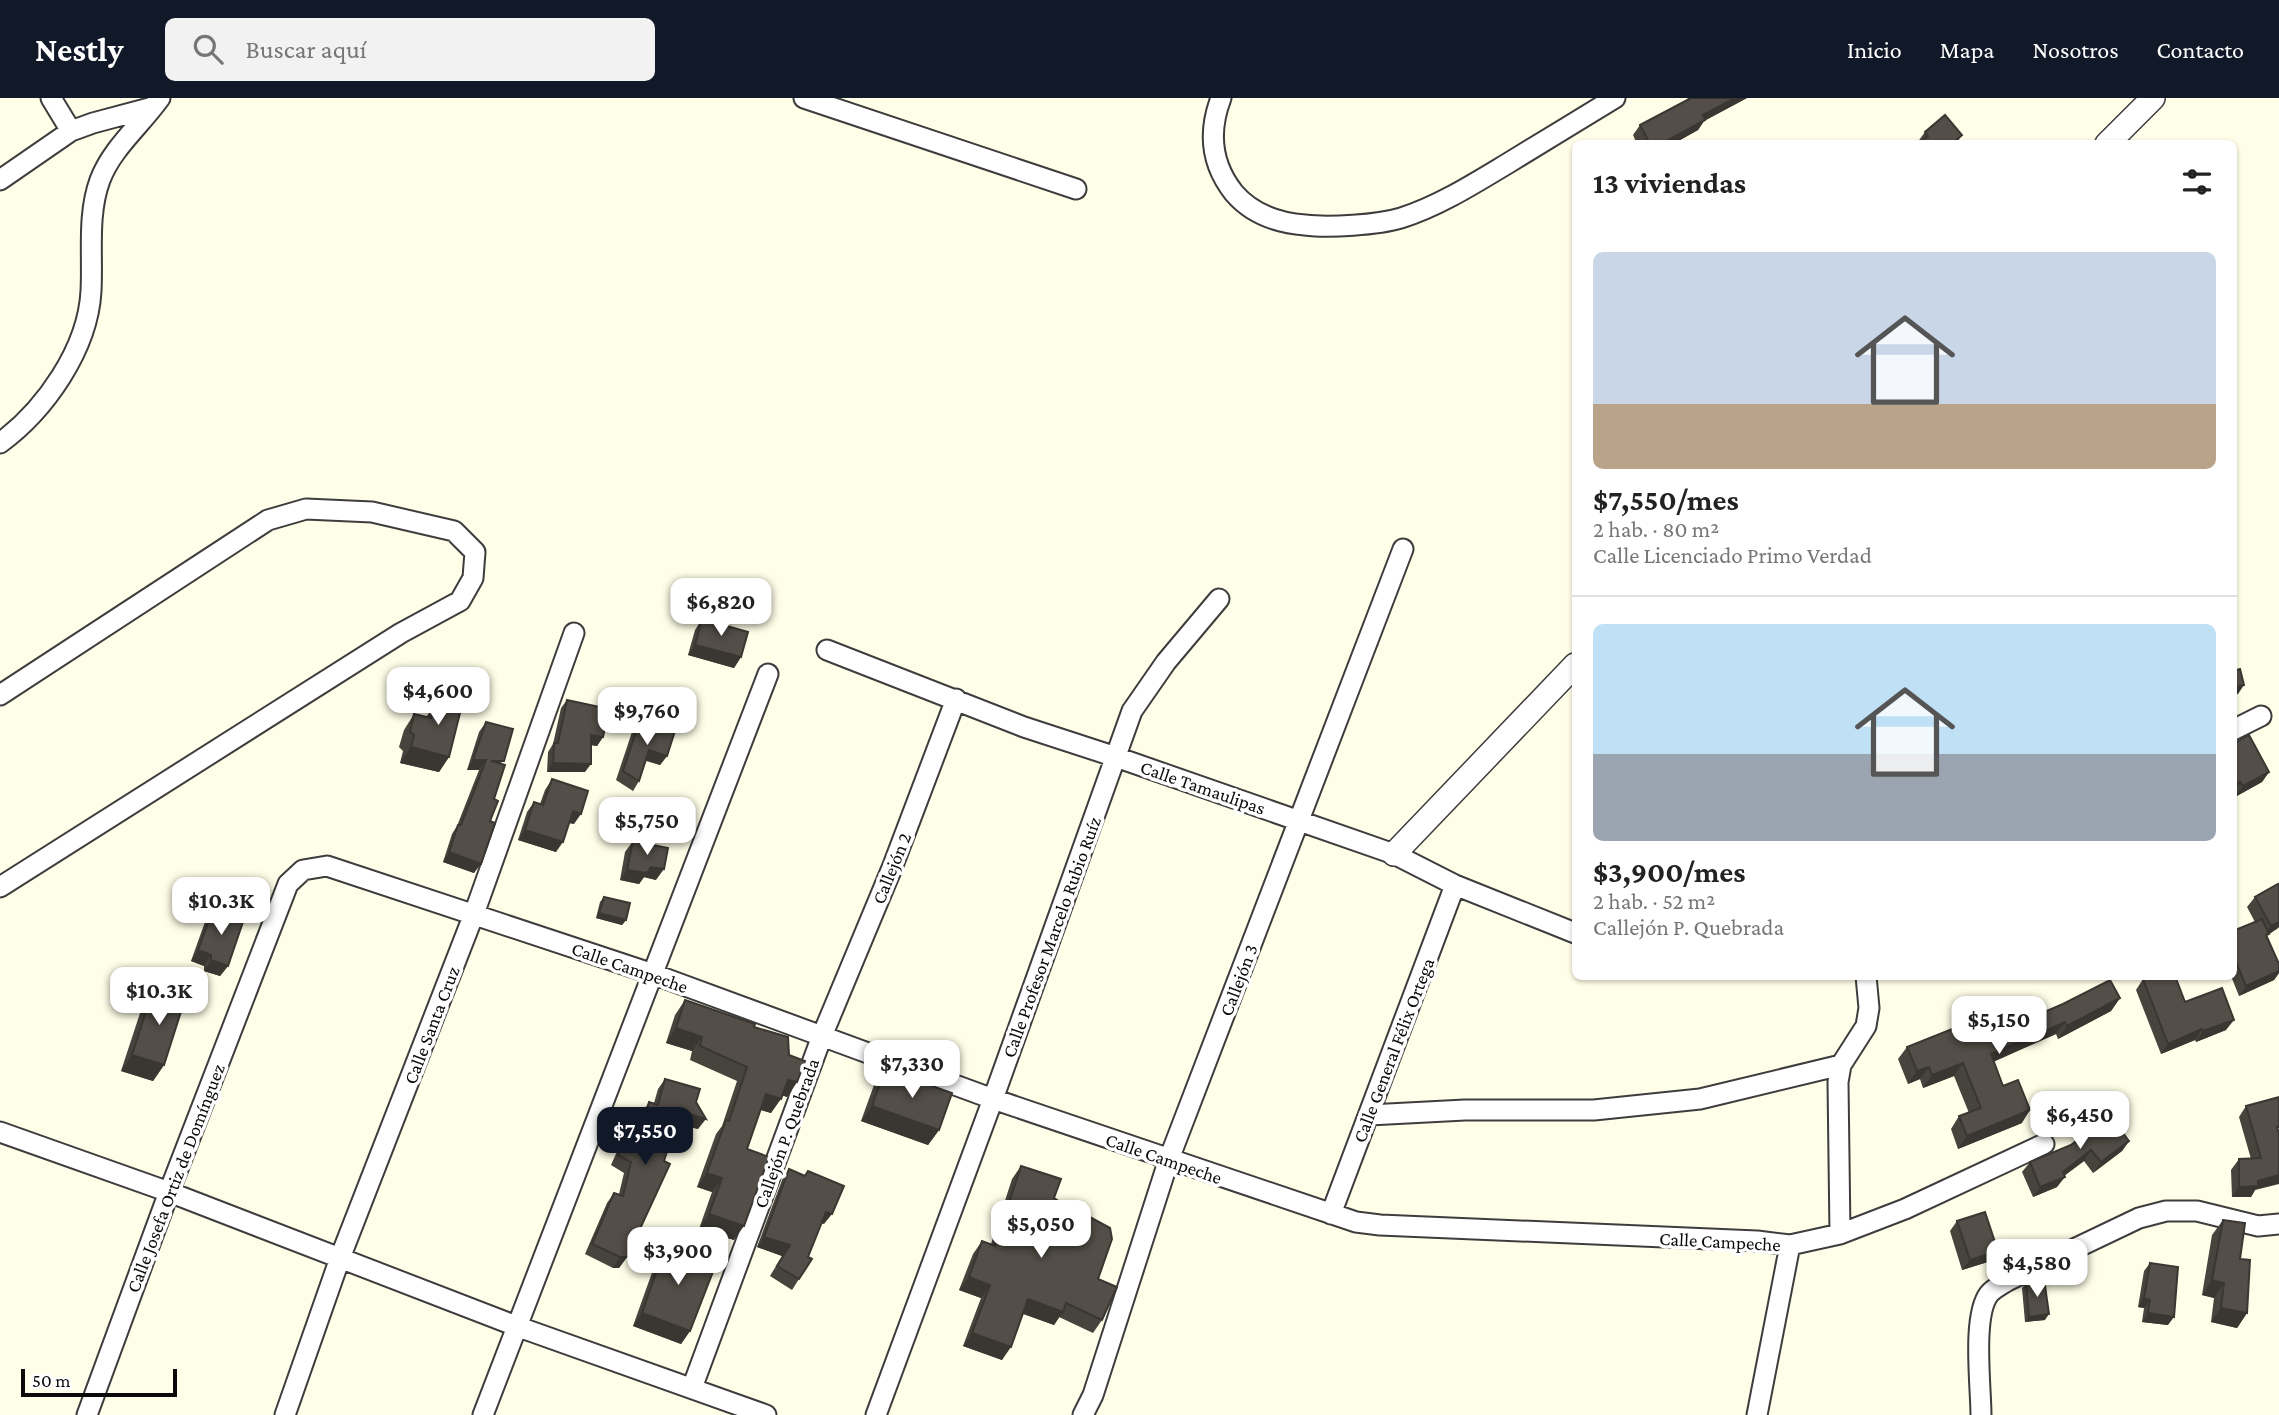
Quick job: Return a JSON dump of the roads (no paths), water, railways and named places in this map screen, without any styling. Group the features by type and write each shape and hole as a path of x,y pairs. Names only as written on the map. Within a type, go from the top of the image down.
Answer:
{"street":[{"path":"51,98 71,131"},
{"path":"804,98 1076,189"},
{"path":"1221,98 1214,117 1213,146 1219,168 1236,195 1276,221 1324,228 1399,219 1466,189 1615,98"},
{"path":"2111,140 2153,98"},
{"path":"0,180 71,131 157,103"},
{"path":"0,443 41,404 68,367 81,337 91,295 92,215 100,180 110,159 157,103"},
{"path":"0,695 268,520 306,509 372,512 454,531 475,552 473,578 460,601 401,633 0,887"},
{"name":"Callejón 3","path":"1083,1415 1093,1395 1169,1159 1403,549"},
{"name":"Calle Profesor Marcelo Rubio Ruíz","path":"876,1415 993,1099 1127,721 1140,697 1219,599"},
{"name":"Calle Santa Cruz","path":"285,1415 340,1258 474,914 574,633"},
{"name":"Calle Tamaulipas","path":"827,650 1024,727 1394,854 1455,885 1572,932"},
{"path":"1394,854 1572,668"},
{"path":"483,1415 768,674"},
{"name":"Callejón 2","path":"822,1036 892,868 956,699"},
{"path":"2237,728 2261,716"},
{"name":"Calle Campeche","path":"303,870 327,866 474,914 653,974 993,1099 1356,1222 1757,1241 1790,1245 1840,1234 1905,1209 2044,1144"},
{"name":"Calle Josefa Ortiz de Domínguez","path":"87,1415 169,1192 288,884 303,870"},
{"name":"Calle General Félix Ortega","path":"1331,1214 1455,885"},
{"path":"1840,1234 1838,1082 1841,1065 1866,1026 1869,1008 1866,980"},
{"name":"Callejón P. Quebrada","path":"692,1388 822,1036"},
{"path":"1369,1115 1465,1110 1594,1110 1700,1098 1841,1065"},
{"path":"0,1132 169,1192 516,1326 766,1415"},
{"path":"1981,1415 1979,1331 1984,1302 1990,1292 2138,1218 2166,1211 2197,1211 2258,1226 2279,1224"},
{"path":"1757,1415 1790,1245"}]}
